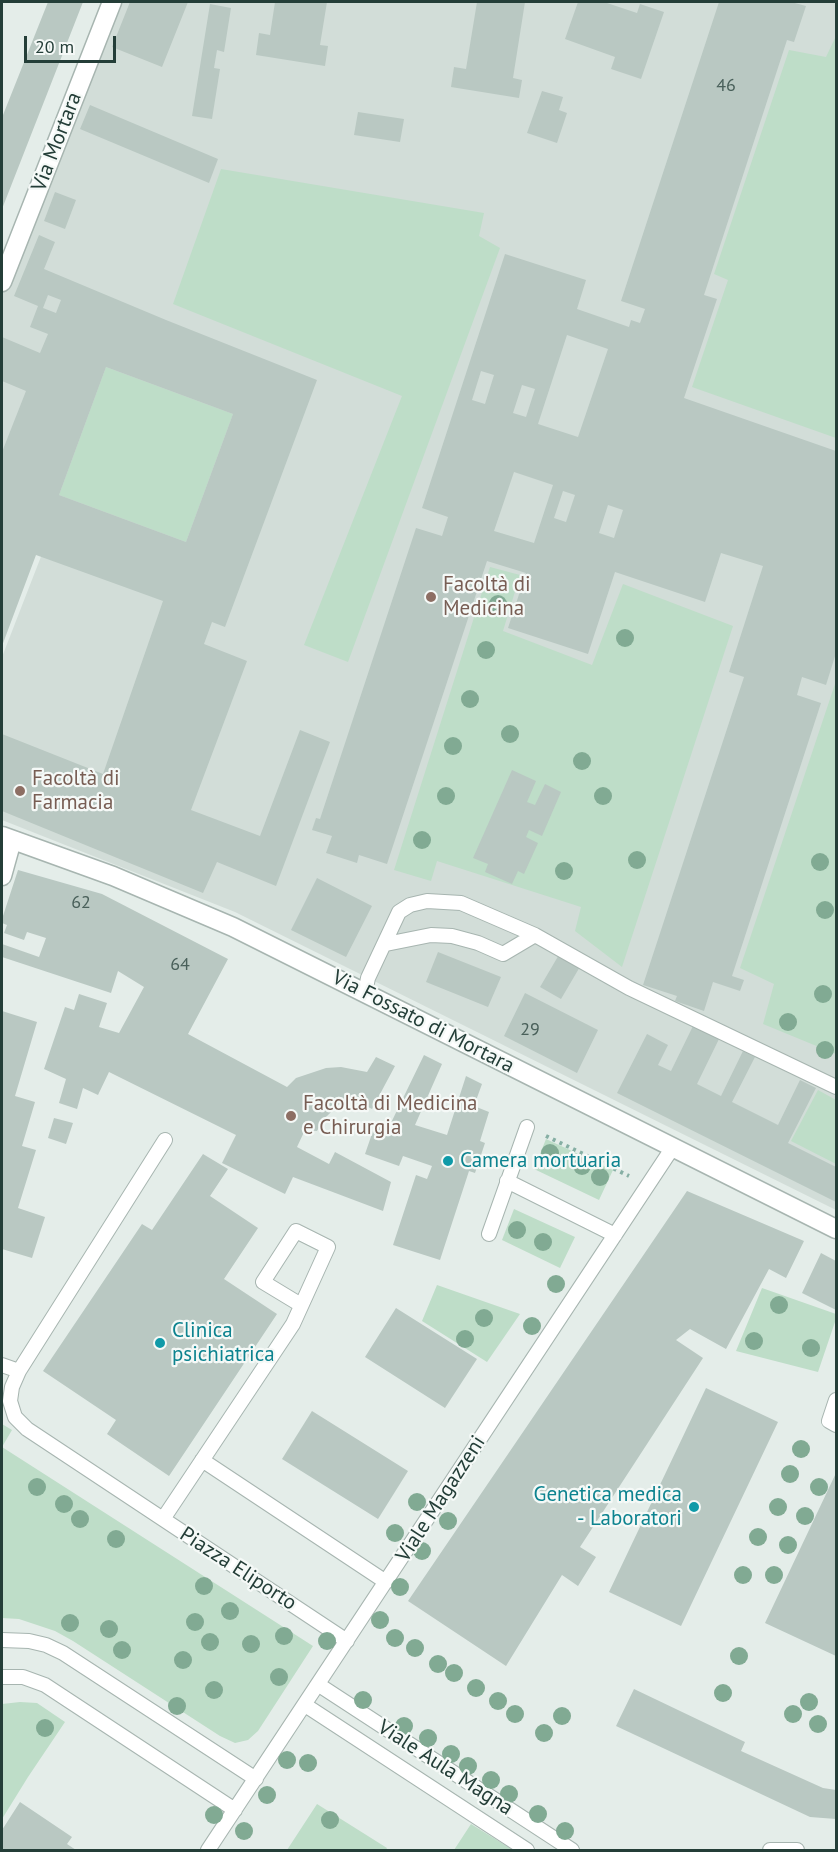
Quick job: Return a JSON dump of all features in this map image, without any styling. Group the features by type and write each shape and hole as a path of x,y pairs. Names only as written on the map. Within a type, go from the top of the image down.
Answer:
{"street":[{"name":"Via Mortara","path":"2,282 112,2"},
{"path":"2,876 7,838"},
{"name":"Via Fossato di Mortara","path":"7,838 173,900 233,927 837,1229"}],"lane":[{"path":"365,993 368,978 386,944 399,912 410,905 427,901 461,903 535,935 629,988 837,1087"},
{"path":"386,944 430,935 452,936 478,943 503,954 535,935"},
{"path":"489,1234 527,1127"},
{"path":"163,1519 27,1429 15,1417 10,1401 12,1387 19,1371 165,1140"},
{"name":"Viale Magazzeni","path":"208,1851 674,1147"},
{"path":"507,1181 615,1235"},
{"name":"Piazza Eliporto","path":"302,1305 263,1282 296,1231 328,1247 302,1305 293,1324 163,1519 347,1641"},
{"path":"2,1365 19,1371"},
{"path":"837,1400 829,1421 837,1425"},
{"path":"202,1460 386,1582"},
{"path":"2,1640 29,1641 46,1645 63,1653 256,1779"},
{"path":"2,1677 23,1677 45,1685 235,1810"},
{"name":"Viale Aula Magna","path":"318,1685 572,1851"},
{"name":"Viale Aula Magna","path":"305,1705 527,1851"},
{"path":"770,1851 796,1851"}],"path":[{"path":"527,1127 648,1185"}],"shaded area":[{"name":"Facoltà di Medicina","path":"113,2 836,2 836,1210 235,912 2,820 2,657 49,536 2,515 2,288"}],"green space":[{"path":"836,36 836,438 692,387 728,280 714,274 789,50 826,57"},
{"path":"221,169 484,213 479,236 500,248 348,662 304,645 402,396 173,304"},
{"path":"106,367 233,414 186,542 59,495"},
{"path":"490,567 520,575 503,631 592,665 623,584 733,626 622,967 575,931 581,907 437,861 431,881 394,870"},
{"path":"836,681 836,1054 763,1024 774,984 740,968"},
{"path":"818,1090 836,1100 836,1164 791,1141"},
{"path":"546,1139 613,1170 599,1200 534,1169"},
{"path":"514,1209 575,1237 560,1268 502,1240"},
{"path":"437,1285 520,1314 487,1362 422,1321"},
{"path":"762,1288 836,1314 818,1372 736,1351"},
{"path":"2,1424 12,1430 2,1447"},
{"path":"2,1447 313,1646 258,1731 248,1740 235,1743 220,1736 55,1631 19,1619 2,1618"},
{"path":"37,1703 65,1722 2,1819 2,1704"},
{"path":"317,1804 387,1848 386,1850 287,1850"},
{"path":"471,1824 513,1850 454,1850"}],"building":[{"path":"48,2 83,2 2,209 2,115"},
{"path":"130,2 188,2 162,67 112,47"},
{"path":"275,2 327,2 320,45 328,46 325,66 256,55 259,33 270,35"},
{"path":"477,2 525,2 513,78 522,80 519,98 451,87 454,67 466,69"},
{"path":"578,2 604,2 637,13 640,4 664,12 641,79 611,69 615,57 565,39"},
{"path":"719,2 791,2 806,6 794,42 787,40 704,295 717,299 684,398 836,451 836,653 826,685 802,677 797,695 821,703 732,976 744,980 740,991 713,982 704,1011 675,1001 677,996 643,985 744,677 729,672 763,566 721,553 705,602 615,572 588,654 508,628 526,573 487,561 387,864 359,855 357,863 326,853 332,836 312,830 316,818 320,819 416,528 442,536 448,517 422,508 505,254 586,280 577,309 629,327 631,320 640,323 645,309 621,301","holes":["567,335 608,349 578,437 538,424","481,371 494,375 485,404 472,400","522,385 535,389 526,417 513,413","514,472 553,485 534,543 494,531","563,491 575,495 566,522 554,518","608,505 623,510 614,538 599,533"]},
{"path":"210,4 231,8 224,52 217,50 214,68 220,69 212,119 192,116"},
{"path":"542,91 563,97 559,110 567,113 557,143 527,133"},
{"path":"90,105 218,159 209,183 80,129"},
{"path":"358,112 404,119 400,142 354,135"},
{"path":"55,192 76,200 65,229 44,221"},
{"path":"39,235 55,242 44,269 317,380 225,627 212,622 204,644 247,661 191,810 260,836 300,730 330,742 276,886 217,862 203,893 2,811 2,734 103,774 163,601 36,555 2,646 2,452 26,391 2,381 2,337 40,353 48,334 30,327 38,306 14,296","holes":["48,295 61,300 56,313 43,308","106,367 233,414 186,542 59,495"]},
{"path":"512,770 536,781 527,802 535,805 545,784 561,792 542,836 529,830 526,837 538,843 524,874 518,871 512,884 485,872 488,864 473,858"},
{"path":"18,870 102,894 228,959 188,1034 287,1087 296,1078 326,1068 341,1067 367,1072 376,1057 395,1066 372,1109 356,1101 347,1101 338,1105 323,1120 317,1131 305,1130 297,1147 329,1164 335,1152 391,1182 383,1211 293,1177 285,1194 222,1163 236,1135 109,1072 98,1095 83,1088 77,1109 59,1103 66,1079 44,1069 65,1007 74,1010 79,994 107,1003 99,1027 119,1033 144,987 118,971 111,993 2,957 2,944 39,957 46,938 27,932 24,940 4,933 7,925 2,923 2,919"},
{"path":"317,878 372,906 346,957 291,930"},
{"path":"438,952 501,977 488,1007 426,982"},
{"path":"560,953 581,965 561,999 540,987"},
{"path":"525,993 598,1030 577,1073 504,1036"},
{"path":"2,1011 37,1022 15,1096 35,1102 22,1146 36,1150 18,1208 45,1217 32,1258 2,1249"},
{"path":"693,1026 719,1039 697,1084 721,1096 743,1051 755,1057 732,1102 778,1125 800,1080 816,1088 788,1143 836,1167 836,1202 617,1093 647,1034 668,1045 658,1065 671,1071"},
{"name":"Camera mortuaria","path":"424,1055 442,1064 415,1125 447,1135 466,1076 482,1084 474,1106 489,1112 480,1141 485,1143 475,1173 469,1171 440,1260 393,1245 416,1175 427,1179 432,1166 403,1156 399,1166 365,1154 375,1125 388,1129"},
{"path":"54,1118 73,1123 66,1144 48,1138"},
{"name":"Clinica psichiatrica","path":"203,1154 228,1169 210,1196 258,1228 224,1279 277,1314 169,1476 107,1434 116,1420 43,1371 142,1224 152,1230"},
{"path":"687,1191 804,1241 786,1278 769,1269 726,1349 690,1329 676,1340 703,1358 580,1547 596,1557 578,1586 562,1575 506,1666 408,1601"},
{"path":"821,1253 836,1261 836,1310 802,1293"},
{"path":"396,1308 477,1359 445,1408 365,1357"},
{"name":"Genetica medica - Laboratori","path":"706,1388 778,1422 681,1626 609,1592"},
{"path":"312,1411 408,1471 378,1519 282,1459"},
{"path":"836,1473 836,1656 765,1623"},
{"path":"634,1689 745,1742 741,1751 823,1788 836,1790 836,1819 810,1817 616,1726"},
{"path":"20,1802 72,1837 67,1844 76,1850 2,1850 2,1830"}],"place":[{"name":"Facoltà di Medicina","path":"431,597"},
{"name":"Facoltà di Farmacia","path":"20,791"},
{"name":"Facoltà di Medicina e Chirurgia","path":"291,1116"},
{"name":"Camera mortuaria","path":"448,1161"},
{"name":"Clinica psichiatrica","path":"160,1343"},
{"name":"Genetica medica - Laboratori","path":"694,1507"}]}
